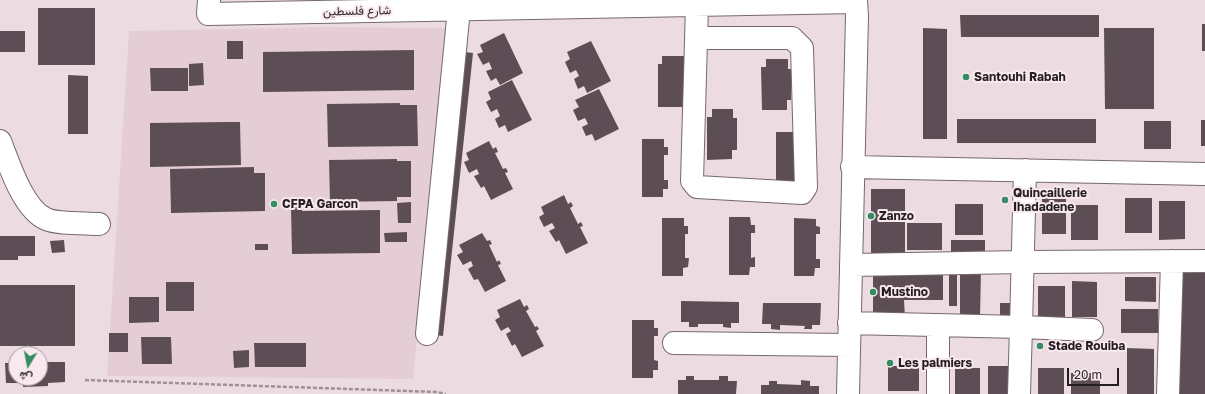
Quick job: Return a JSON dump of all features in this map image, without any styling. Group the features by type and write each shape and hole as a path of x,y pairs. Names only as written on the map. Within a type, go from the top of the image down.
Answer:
{"street":[{"name":"شارع فلسطين","path":"209,0 208,14 856,1"},
{"path":"848,394 852,167 857,16 856,1"},
{"path":"696,38 792,38 802,48 806,187 802,192 697,187 692,181 696,38 697,5"},
{"path":"426,334 459,9"},
{"path":"0,141 25,200 38,213 46,219 54,221 99,224"},
{"path":"852,167 1205,174"},
{"path":"1019,394 1024,262 1025,170"},
{"path":"1168,394 1172,261"},
{"path":"850,265 1205,261"},
{"path":"849,323 1092,330"},
{"path":"938,325 938,394"},
{"path":"674,343 849,345"}],"path":[{"path":"85,380 437,392 446,394"}],"shaded area":[{"name":"CFPA Garcon","path":"326,27 448,28 413,379 107,376 129,31"}],"building":[{"path":"38,8 95,8 95,65 38,65"},
{"path":"960,15 1099,15 1099,37 961,37"},
{"path":"1202,24 1205,24 1205,51 1202,51"},
{"path":"923,28 947,29 947,139 923,139"},
{"path":"1104,28 1154,28 1154,109 1105,109"},
{"path":"0,31 25,31 25,52 0,52"},
{"path":"504,33 523,73 500,85 496,78 491,81 486,71 492,69 489,62 483,65 477,54 483,52 480,45"},
{"path":"227,41 243,41 243,59 227,59"},
{"path":"591,41 611,81 587,93 584,86 578,89 574,79 579,76 576,70 570,73 565,62 570,59 567,52"},
{"path":"414,50 414,90 263,92 263,52"},
{"path":"456,51 473,53 443,336 427,334"},
{"path":"662,56 684,56 684,66 687,66 687,97 683,97 683,107 658,107 658,64 662,64"},
{"path":"766,59 788,59 788,69 791,69 791,100 787,100 787,110 762,110 761,67 766,67"},
{"path":"203,63 204,85 189,86 189,64"},
{"path":"150,68 188,68 188,91 151,91"},
{"path":"68,75 88,76 88,134 68,134"},
{"path":"512,80 532,120 508,132 505,125 499,128 495,119 500,116 497,109 491,112 486,102 491,99 488,92"},
{"path":"599,89 619,129 595,141 592,134 586,136 582,127 588,124 585,118 578,121 573,110 579,107 575,100"},
{"path":"400,103 400,105 417,105 418,146 328,147 327,104"},
{"path":"712,109 733,109 733,118 737,118 737,150 732,150 732,159 707,160 707,117 712,117"},
{"path":"957,119 1096,119 1096,143 957,143"},
{"path":"1201,120 1205,120 1205,146 1201,146"},
{"path":"1144,121 1171,121 1171,149 1144,149"},
{"path":"240,122 241,165 150,167 150,123"},
{"path":"776,132 797,132 802,181 776,190"},
{"path":"642,139 664,139 664,147 668,147 668,155 664,155 664,180 668,180 668,189 663,189 663,197 642,197"},
{"path":"489,141 493,149 496,147 498,152 495,153 503,169 506,168 508,172 505,173 513,189 491,200 484,186 481,188 474,176 479,174 477,169 469,173 464,162 469,160 466,153"},
{"path":"397,159 397,161 411,161 411,197 397,197 397,201 330,202 329,160"},
{"path":"254,167 254,173 265,173 265,211 171,213 170,169"},
{"path":"871,189 905,189 905,258 871,258"},
{"path":"564,195 568,204 571,202 573,206 570,208 578,224 581,222 583,226 580,227 588,243 566,254 559,240 556,242 549,231 555,228 552,223 544,227 539,217 544,214 541,207"},
{"path":"1042,197 1066,197 1066,234 1042,234"},
{"path":"1125,198 1152,198 1152,233 1125,233"},
{"path":"1159,201 1185,201 1185,239 1159,240"},
{"path":"411,202 411,223 398,223 397,203"},
{"path":"955,204 983,204 983,235 955,235"},
{"path":"1071,205 1098,205 1098,240 1071,240"},
{"path":"291,207 302,207 302,211 380,210 380,253 292,254"},
{"path":"729,217 750,217 751,225 755,225 755,233 751,233 751,258 755,257 755,267 750,267 749,275 729,275"},
{"path":"662,218 684,218 684,226 688,226 688,234 685,234 685,258 689,258 688,267 683,268 683,276 662,276"},
{"path":"794,218 816,219 816,226 820,227 820,234 816,234 816,259 820,259 820,268 815,268 814,276 794,276"},
{"path":"907,223 942,223 942,250 907,250"},
{"path":"407,232 407,242 385,242 384,233"},
{"path":"482,233 487,241 490,240 492,244 489,245 497,262 499,260 501,264 498,265 506,281 485,292 478,279 474,280 468,269 473,266 471,261 463,265 457,255 463,252 459,245"},
{"path":"0,236 35,236 35,256 18,256 18,260 0,260"},
{"path":"64,240 65,252 52,253 50,241"},
{"path":"951,240 985,240 985,259 951,259"},
{"path":"255,244 268,244 268,250 255,250"},
{"path":"1180,264 1205,264 1205,394 1180,394"},
{"path":"873,268 943,274 943,300 904,300 905,318 873,318"},
{"path":"960,270 981,270 980,317 960,317"},
{"path":"949,274 957,274 957,306 949,306"},
{"path":"1125,277 1156,277 1156,302 1125,301"},
{"path":"1072,281 1097,282 1097,317 1072,317"},
{"path":"166,282 194,282 194,311 166,311"},
{"path":"0,285 75,285 75,346 0,346"},
{"path":"1038,286 1065,286 1065,320 1038,320"},
{"path":"129,297 159,297 159,322 129,323"},
{"path":"520,299 524,307 527,305 529,309 526,311 535,327 537,326 539,329 536,331 544,346 522,357 515,344 512,346 506,334 511,331 508,327 501,331 495,320 500,317 497,310"},
{"path":"681,301 739,302 739,323 731,323 731,328 723,327 723,324 698,324 698,327 689,327 689,322 681,322"},
{"path":"763,303 821,303 820,325 812,325 812,329 804,329 805,326 780,325 780,330 771,329 771,324 762,324"},
{"path":"1000,303 1011,303 1011,315 1000,315"},
{"path":"1121,309 1158,309 1158,333 1121,333"},
{"path":"632,320 654,320 654,328 658,328 658,336 654,336 654,360 658,361 658,370 653,370 653,378 632,378"},
{"path":"109,333 128,333 128,352 109,352"},
{"path":"141,337 171,337 172,364 142,364"},
{"path":"254,343 306,343 306,367 255,367"},
{"path":"1127,348 1154,349 1154,394 1127,394"},
{"path":"249,350 249,367 234,368 233,351"},
{"path":"48,362 65,362 65,382 48,383"},
{"path":"5,363 8,363 8,383 6,383"},
{"path":"888,366 919,366 919,391 888,391"},
{"path":"988,366 1015,366 1015,394 988,394"},
{"path":"955,368 980,368 980,394 955,394"},
{"path":"1038,368 1064,368 1064,394 1038,394"},
{"path":"1071,373 1100,373 1100,394 1071,394"},
{"path":"686,376 694,376 694,380 719,380 719,376 728,376 728,381 737,381 736,394 678,394 678,380 686,380"},
{"path":"801,380 810,381 810,386 819,386 819,394 761,394 761,385 769,385 769,381 777,381 777,384 801,385"},
{"path":"23,386 48,386 23,387"}],"place":[{"name":"Santouhi Rabah","path":"966,77"},
{"name":"Quincaillerie Ihadadene","path":"1005,200"},
{"name":"CFPA Garcon","path":"274,204"},
{"name":"Zanzo","path":"871,216"},
{"name":"Mustino","path":"873,292"},
{"name":"Stade Rouiba","path":"1040,346"},
{"name":"Les palmiers","path":"890,363"}]}
